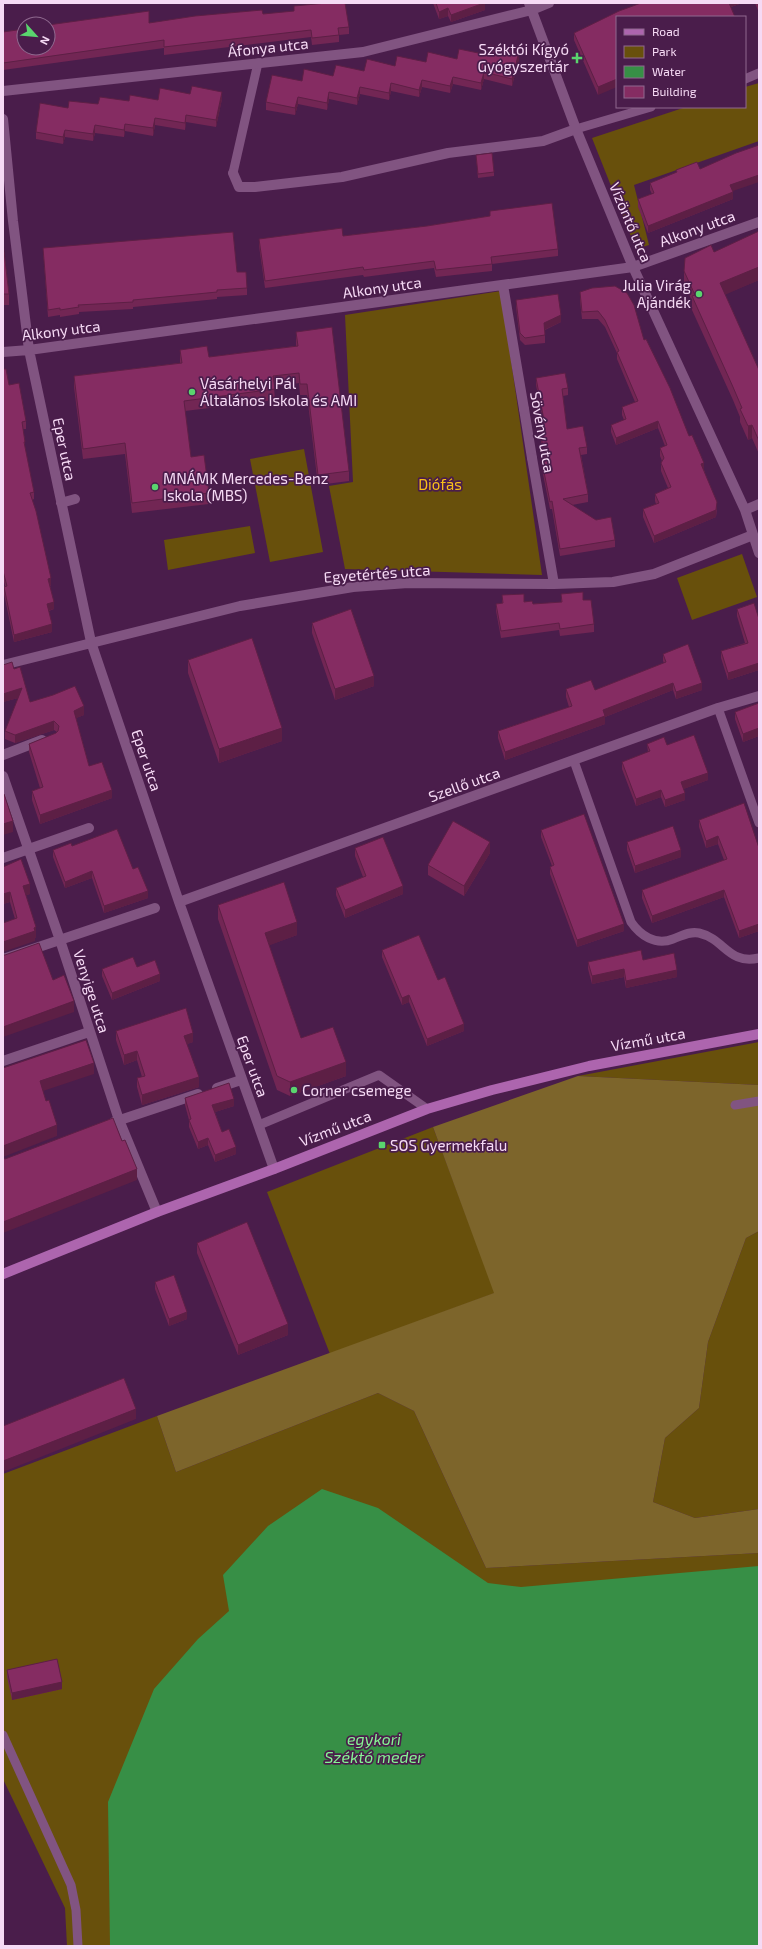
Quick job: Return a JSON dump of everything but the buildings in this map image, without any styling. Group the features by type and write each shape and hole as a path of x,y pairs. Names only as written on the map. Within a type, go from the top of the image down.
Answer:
{"main road":[{"name":"Vízmű utca","path":"3,1274 157,1212 274,1169 427,1108 589,1066 759,1034"}],"street":[{"name":"Áfonya utca","path":"3,91 363,52 530,6 548,3"},
{"name":"Vízöntő utca","path":"530,6 576,129 633,267 745,510 759,552"},
{"name":"Eper utca","path":"3,119 13,221 29,350 91,642 179,902 241,1080 259,1125 274,1169"},
{"path":"233,173 239,187 256,187 342,177 448,153 543,141 576,129"},
{"name":"Alkony utca","path":"3,352 29,350 633,267 759,222"},
{"name":"Sövény utca","path":"503,285 554,584"},
{"path":"61,503 75,499"},
{"path":"745,510 759,504"},
{"name":"Egyetértés utca","path":"3,665 240,606 353,587 408,584 554,584 613,582 654,574 753,535"},
{"name":"Szellő utca","path":"179,902 718,708 759,696"},
{"path":"3,755 53,736"},
{"name":"Venyige utca","path":"3,776 60,940 119,1120 157,1212"},
{"path":"3,858 89,828"},
{"path":"3,959 155,908"},
{"path":"3,1061 89,1032"},
{"path":"105,1126 241,1080"}],"lane":[{"path":"233,173 258,63"},
{"path":"746,78 759,74"},
{"path":"576,129 648,108"},
{"path":"718,708 759,823"},
{"path":"574,760 631,922 637,931 646,937 663,941 671,940 692,932 699,933 716,941 733,956 748,960 759,958"},
{"path":"259,1125 379,1075 427,1108"},
{"path":"736,1105 759,1101"},
{"path":"3,1735 70,1885 76,1910 78,1946"}],"green space":[{"path":"759,83 759,141 634,185 649,245 636,249 592,138 683,108 746,108 746,87"},
{"name":"Diófás","path":"501,291 542,575 345,569 329,486 353,482 345,315"},
{"path":"304,449 323,552 270,562 250,459"},
{"path":"250,526 255,553 168,570 164,540"},
{"path":"742,554 757,597 692,620 677,578"},
{"path":"759,1042 759,1085 578,1076"},
{"path":"433,1127 495,1293 330,1354 267,1192"},
{"path":"759,1231 759,1509 695,1518 653,1502 665,1438 699,1408 708,1342 746,1238"},
{"name":"egykori Széktó meder","path":"378,1393 414,1411 486,1568 759,1553 759,1946 67,1946 65,1908 3,1779 3,1474 157,1416 176,1472"}],"shaded area":[{"path":"578,1076 759,1085 759,1231 746,1238 708,1342 699,1408 665,1438 653,1502 695,1518 759,1509 759,1553 486,1568 414,1411 378,1393 176,1472 157,1416 494,1293 433,1127"}],"water":[{"name":"egykori Széktó meder","path":"322,1489 378,1508 488,1583 521,1587 759,1566 759,1946 110,1946 108,1802 154,1689 198,1639 229,1611 223,1575 268,1526"}],"place":[{"name":"Széktói Kígyó Gyógyszertár","path":"577,58"},
{"name":"Julia Virág Ajándék","path":"699,294"},
{"name":"Vásárhelyi Pál Általános Iskola és AMI","path":"192,392"},
{"name":"MNÁMK Mercedes-Benz Iskola (MBS)","path":"155,487"},
{"name":"Corner csemege","path":"294,1090"},
{"name":"SOS Gyermekfalu","path":"382,1145"}]}
